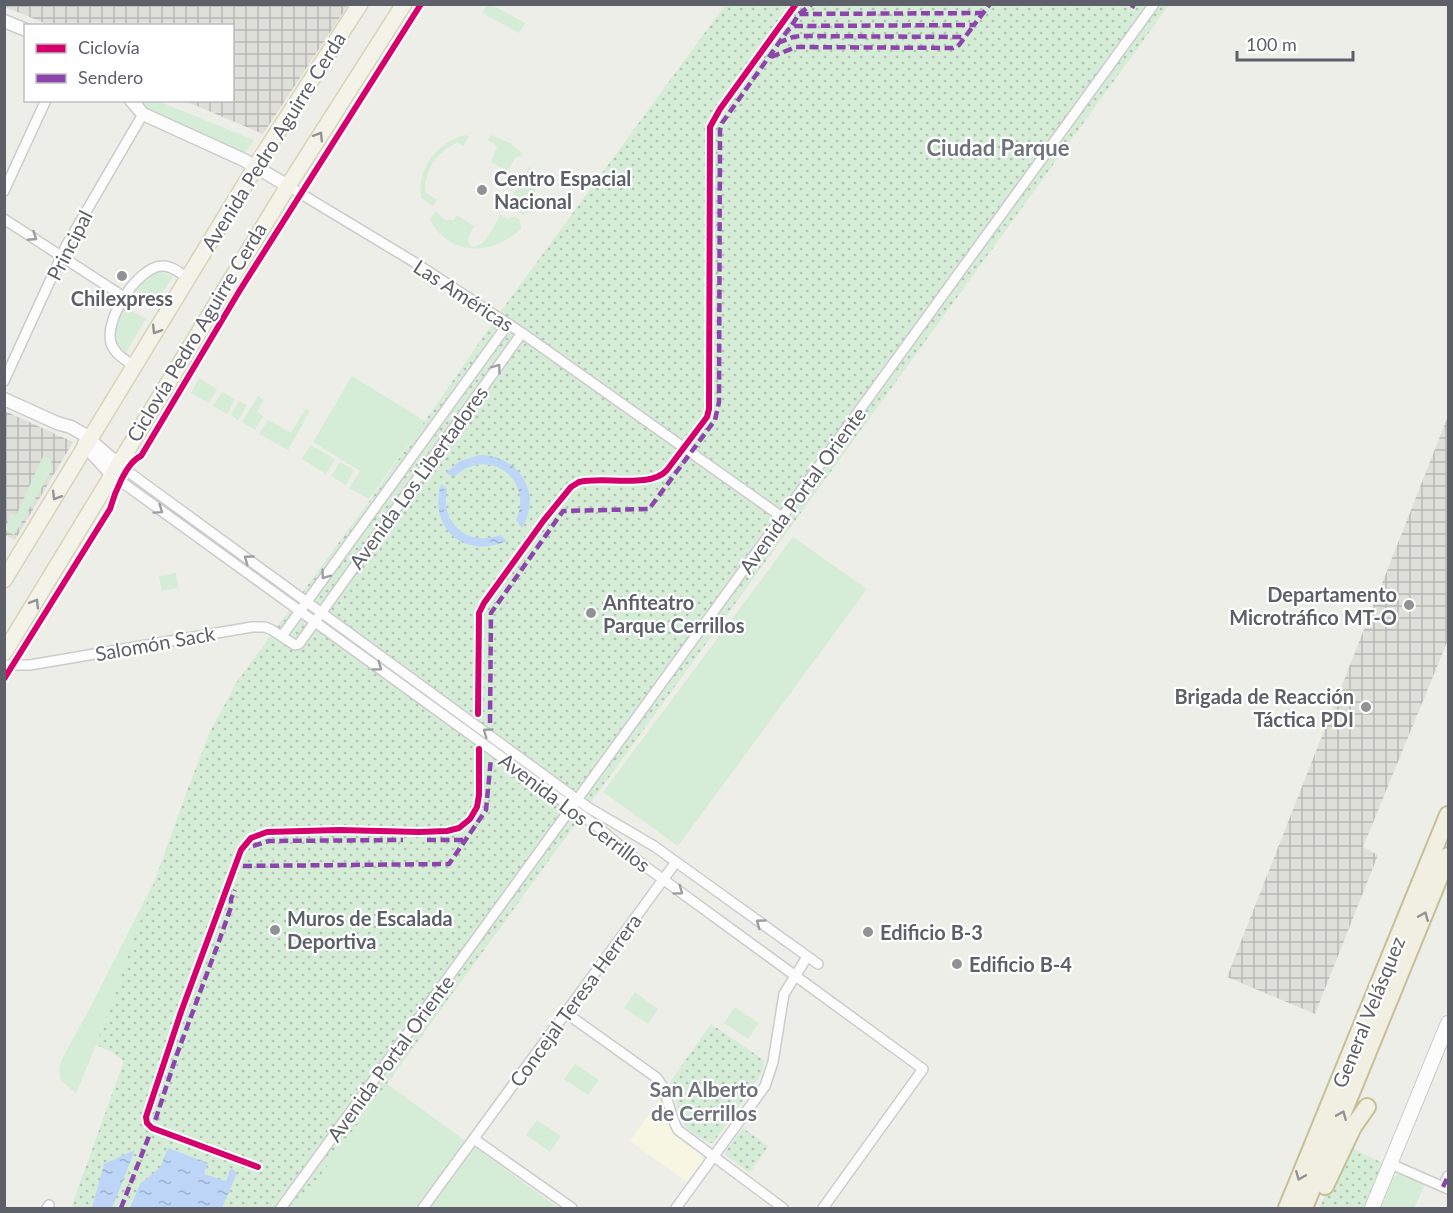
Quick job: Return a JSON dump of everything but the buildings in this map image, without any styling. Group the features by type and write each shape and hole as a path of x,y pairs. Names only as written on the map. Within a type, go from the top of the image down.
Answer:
{"highway":[{"name":"General Velásquez","path":"1287,1209 1449,815"},
{"name":"General Velásquez","path":"1304,1209 1449,856"},
{"path":"1313,1209 1353,1127 1367,1107"}],"main road":[{"name":"Avenida Pedro Aguirre Cerda","path":"4,580 256,166 360,4"},
{"name":"Avenida Pedro Aguirre Cerda","path":"4,653 288,186 404,4"},
{"path":"1371,1209 1449,1023"}],"street":[{"name":"Avenida Portal Oriente","path":"281,1209 1154,4"},
{"path":"4,21 24,29"},
{"path":"4,191 45,102"},
{"name":"Las Américas","path":"133,102 143,114 256,166 414,262 522,333 782,517"},
{"name":"Principal","path":"4,381 62,256 143,114"},
{"path":"4,219 124,297"},
{"path":"134,366 117,354 111,340 113,322 124,297 140,279 158,267 170,267 188,278"},
{"name":"Avenida Los Libertadores","path":"282,636 508,324"},
{"name":"Avenida Los Libertadores","path":"299,644 522,333"},
{"name":"Avenida Los Cerrillos","path":"4,399 71,427 116,470 299,610 572,808 663,879 923,1069 824,1209"},
{"name":"Avenida Los Cerrillos","path":"116,470 322,611 578,799 654,846 818,964"},
{"name":"Salomón Sack","path":"4,665 30,665 252,627 269,628 295,645 299,644"},
{"name":"Concejal Teresa Herrera","path":"423,1209 676,862"},
{"path":"676,1209 759,1096 770,1076 781,1005 788,985 807,957"},
{"path":"566,1013 657,1078 663,1086 678,1130 783,1209"},
{"path":"474,1139 572,1209"},
{"path":"1391,1164 1446,1188 1449,1176"}],"shaded area":[{"path":"5,4 348,5 263,134 187,102 234,102 234,24 47,24 5,7"},
{"path":"487,5 492,5 525,23 519,33 482,13"},
{"path":"725,5 1169,5 297,1208 71,1208 124,1061 112,1052 96,1045 188,788 210,732 236,683 368,503 504,307"},
{"path":"139,102 160,102 254,140 243,156 147,113"},
{"path":"465,135 469,137 463,146 458,142 451,146 438,156 430,169 425,192 437,200 433,206 421,197 426,166 445,144"},
{"path":"491,135 510,143 524,155 515,158 507,171 491,162 497,148 488,140"},
{"path":"530,166 535,187 533,210 523,215 518,212 517,204 511,198"},
{"path":"436,211 445,220 454,220 457,215 474,226 468,238 469,244 473,247 486,239 500,215 508,219 515,216 520,220 521,229 510,238 485,248 460,246 448,241 438,232 430,219"},
{"path":"158,271 173,276 154,306 137,296 138,288"},
{"path":"123,308 146,319 126,352 114,337"},
{"path":"352,376 425,421 369,499 349,488 360,471 313,442"},
{"path":"199,378 217,389 209,403 191,393"},
{"path":"222,392 235,399 227,414 213,406"},
{"path":"258,396 264,400 257,412 263,416 255,430 242,422"},
{"path":"239,401 247,405 238,420 231,415"},
{"path":"305,409 310,411 288,450 259,434 268,420 291,433"},
{"path":"5,411 73,442 15,540 5,535"},
{"path":"1448,416 1448,640 1363,847 1378,855 1315,1014 1227,977"},
{"path":"310,445 335,459 326,474 302,459"},
{"path":"43,456 52,460 51,467 53,468 14,535 5,530 5,525 11,514 16,516"},
{"path":"340,462 354,470 346,485 331,476"},
{"path":"793,537 867,589 678,846 603,792"},
{"path":"176,573 178,588 162,591 159,576"},
{"path":"158,874 96,1045 76,1093 61,1081 59,1070 62,1059"},
{"path":"635,992 658,1009 648,1024 624,1008"},
{"path":"735,1007 759,1023 748,1039 724,1023"},
{"path":"711,1024 764,1060 758,1079 713,1143 702,1139 683,1122 670,1082"},
{"path":"575,1064 599,1080 588,1095 564,1079"},
{"path":"387,1084 559,1208 297,1208"},
{"path":"660,1099 670,1128 682,1141 698,1150 702,1156 702,1162 687,1182 630,1141"},
{"path":"537,1120 561,1136 550,1152 526,1135"},
{"path":"743,1128 768,1146 750,1173 726,1156 725,1152"},
{"path":"1349,1147 1383,1163 1365,1208 1319,1208"},
{"path":"1399,1174 1426,1183 1414,1208 1377,1208 1390,1178"}],"water":[{"path":"480,455 506,462 524,478 530,502 528,515 522,528 516,520 520,505 519,491 504,471 493,465 480,464 467,468 454,477 446,473 460,461"},
{"path":"441,484 447,489 448,512 458,529 477,538 500,535 507,541 492,546 477,546 464,543 453,536 445,527 440,515 438,500"},
{"path":"168,1148 208,1163 204,1174 226,1181 231,1168 237,1173 222,1208 130,1208 140,1184 160,1168"},
{"path":"135,1150 112,1208 92,1208 104,1164"}],"marked path":[{"path":"799,14 812,4"},
{"path":"490,723 491,613 563,511 649,509 715,420 719,402 720,130 722,123 788,30 795,26 974,25 990,4"},
{"path":"1132,8 1134,4"},
{"path":"792,25 799,14 984,13"},
{"path":"771,57 796,47 953,48 959,45 974,25"},
{"path":"778,43 800,36 965,37"},
{"path":"243,866 449,864 486,810 491,758"},
{"path":"253,846 269,841 403,840"},
{"path":"427,840 464,840"},
{"path":"121,1208 156,1118 235,890"},
{"path":"1443,1187 1448,1176"}],"cycle path":[{"name":"Ciclovía Pedro Aguirre Cerda","path":"4,679 110,509 130,465 141,456 240,290 421,4"},
{"path":"478,714 479,613 544,520 571,487 579,482 638,481 660,476 707,417 709,409 710,127 720,109 796,4"},
{"path":"258,1167 152,1128 147,1123 146,1117 181,1012 241,850 251,838 267,832 339,830 419,832 459,828 470,819 477,807 479,749"}],"place":[{"name":"Centro Espacial Nacional","path":"482,190"},
{"name":"Chilexpress","path":"122,276"},
{"name":"Departamento Microtráfico MT-O","path":"1409,605"},
{"name":"Anfiteatro Parque Cerrillos","path":"591,613"},
{"name":"Brigada de Reacción Táctica PDI","path":"1366,707"},
{"name":"Muros de Escalada Deportiva","path":"275,930"},
{"name":"Edificio B-3","path":"868,932"},
{"name":"Edificio B-4","path":"957,964"}],"district":[{"name":"Ciudad Parque","path":"998,147"},
{"name":"San Alberto de Cerrillos","path":"704,1100"}]}
